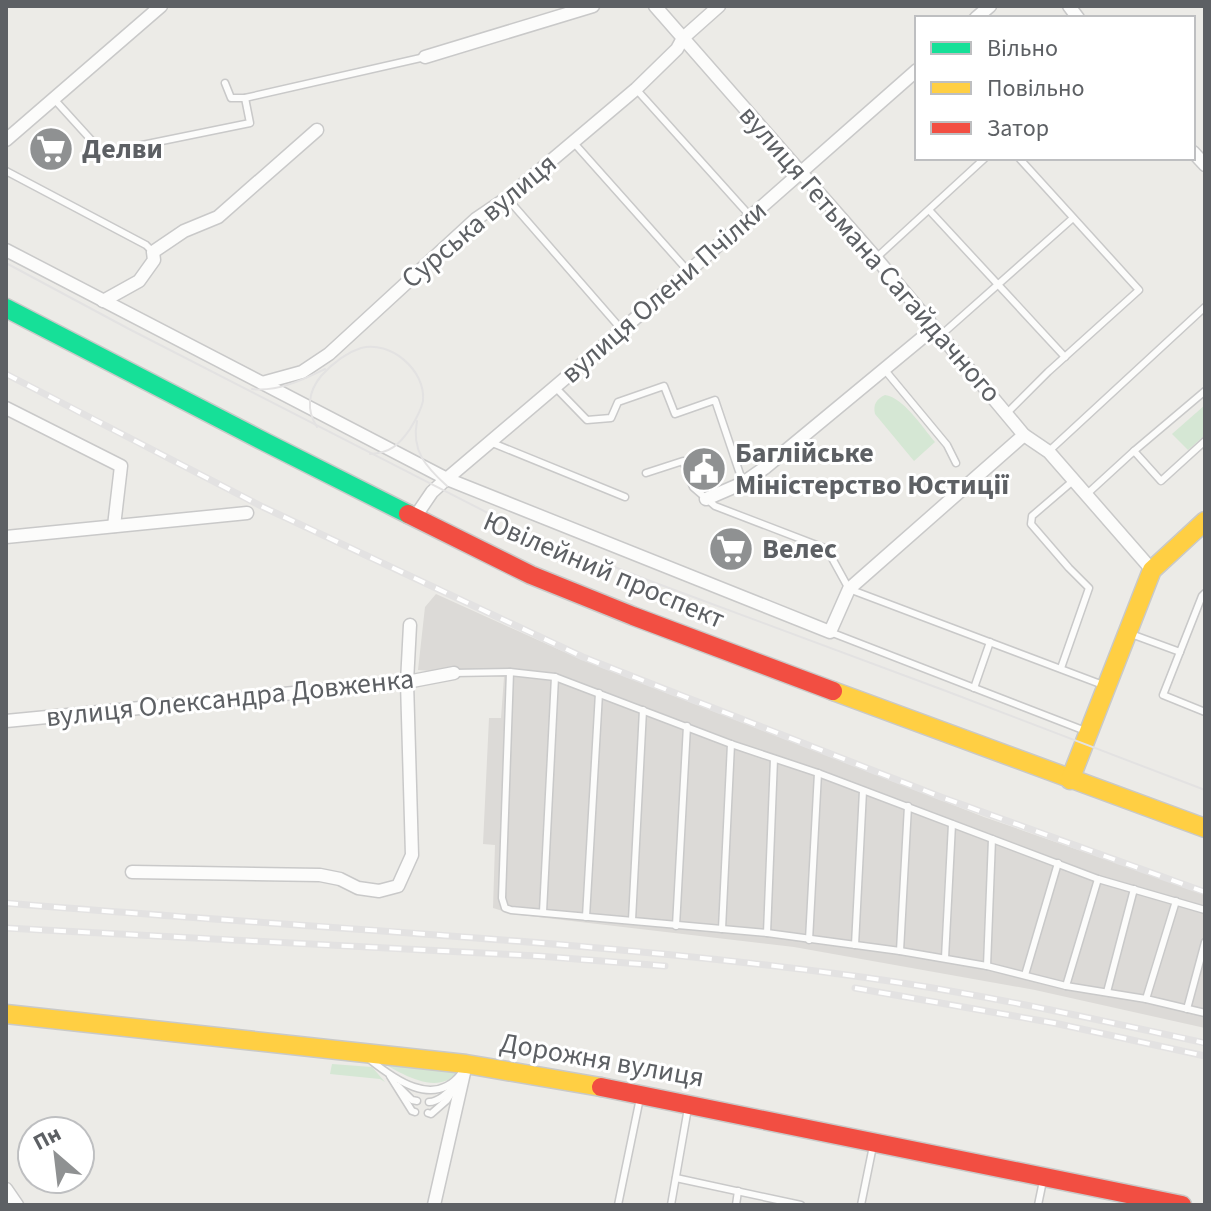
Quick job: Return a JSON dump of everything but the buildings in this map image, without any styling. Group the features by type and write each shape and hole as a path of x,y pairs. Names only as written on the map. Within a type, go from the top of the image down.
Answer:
{"main road":[{"name":"Ювілейний проспект","path":"6,308 531,575 1070,780 1205,828"},
{"path":"1070,780 1152,570 1205,521"},
{"name":"Дорожня вулиця","path":"6,1014 360,1052 463,1070 641,1094 1182,1205"}],"street":[{"path":"6,140 161,6"},
{"path":"425,57 593,6"},
{"name":"вулиця Гетьмана Сагайдачного","path":"655,6 876,258 1024,435 1049,452 1152,570"},
{"name":"Сурська вулиця","path":"262,383 302,372 329,354 476,219 507,198 636,89 677,49 683,38 719,6"},
{"name":"вулиця Олени Пчілки","path":"415,517 432,492 689,272 915,72"},
{"path":"103,301 139,281 154,260 153,252 184,231 218,217 317,130"},
{"path":"6,250 447,479 830,632 849,589 1024,435"},
{"path":"706,499 743,483 766,467 884,369 938,332"},
{"path":"6,408 121,466 114,526"},
{"path":"6,537 247,513"},
{"path":"132,872 320,875 340,879 358,888 379,891 398,886 412,855 407,682 410,625"},
{"name":"вулиця Олександра Довженка","path":"6,721 407,682 454,673"},
{"path":"434,1205 463,1070"},
{"path":"6,1189 17,1205"}],"lane":[{"path":"225,83 231,98 245,98 425,57"},
{"path":"636,89 751,217"},
{"path":"54,99 103,153 250,123 245,98"},
{"path":"574,142 689,272"},
{"path":"876,258 983,160"},
{"path":"1007,413 1139,290 1021,160"},
{"path":"6,171 146,245 153,252"},
{"path":"507,198 622,330"},
{"path":"929,210 1065,357"},
{"path":"938,332 1073,218"},
{"path":"1049,452 1205,307"},
{"path":"884,369 947,445 956,463"},
{"path":"555,387 587,420 611,418 618,402 664,386 675,414 715,400 743,483"},
{"path":"1087,494 1205,391"},
{"path":"1134,451 1161,481 1205,441"},
{"path":"490,442 625,497"},
{"path":"646,473 683,461 693,487 715,506 827,549 849,589 1107,686"},
{"path":"1061,668 1089,588 1031,524 1032,516 1074,480"},
{"path":"1205,593 1163,695 1205,712"},
{"path":"830,632 1088,732"},
{"path":"1128,633 1180,652"},
{"path":"974,688 990,642"},
{"path":"510,672 502,898 505,908 767,933 900,951 987,966 1066,986 1146,999 1205,1013"},
{"path":"454,673 510,672 555,677 1098,879 1205,910"},
{"path":"543,912 555,677"},
{"path":"586,917 599,693"},
{"path":"632,920 643,710"},
{"path":"676,926 687,726"},
{"path":"722,929 731,744"},
{"path":"767,933 774,759"},
{"path":"809,940 818,773"},
{"path":"855,945 863,791"},
{"path":"900,951 908,806"},
{"path":"945,958 952,824"},
{"path":"987,966 992,839"},
{"path":"1025,975 1058,863"},
{"path":"1066,986 1098,879"},
{"path":"1107,992 1134,889"},
{"path":"1146,999 1176,901"},
{"path":"1187,1009 1205,942"},
{"path":"360,1052 412,1088 431,1090 452,1085 463,1070"},
{"path":"429,1102 433,1103 452,1089 463,1070"},
{"path":"428,1113 431,1114 454,1092 463,1070"},
{"path":"388,1072 412,1100 417,1101"},
{"path":"388,1072 415,1112"},
{"path":"618,1205 641,1094"},
{"path":"671,1205 689,1104"},
{"path":"861,1205 874,1143"},
{"path":"676,1178 801,1205"},
{"path":"1038,1205 1043,1178"},
{"path":"736,1205 738,1191"}],"shaded area":[{"path":"436,594 580,659 984,817 1205,894 1205,1028 1035,990 794,947 512,914 493,908 495,845 483,844 489,718 501,718 504,677 418,670 425,607"}],"green space":[{"path":"885,395 906,407 935,442 914,461 875,414 876,403"},
{"path":"1205,405 1205,435 1188,450 1172,434"},
{"path":"376,1059 457,1072 439,1083 428,1082 417,1080"},
{"path":"332,1064 372,1067 385,1082 330,1074"}],"tram line":[{"path":"6,263 525,532 1205,790"},
{"path":"317,427 311,414 311,395 330,367 361,348 372,347 394,353 412,368 419,379 423,401 412,426 398,444 389,450 370,454"},
{"path":"252,389 280,387 325,369"},
{"path":"417,421 418,450 447,486"}],"railway":[{"path":"6,374 263,507 583,657 941,797 1205,892"},
{"path":"6,903 532,942 742,962 937,989 1205,1043"},
{"path":"6,928 538,956 665,966"},
{"path":"855,988 1054,1023 1205,1056"}],"traffic: fast":[{"path":"6,308 408,514"}],"traffic: slow":[{"path":"1070,780 1152,570 1205,521"},
{"path":"833,691 1205,828"},
{"path":"6,1014 466,1064 601,1087"}],"traffic: jam":[{"path":"408,514 531,575 833,691"},
{"path":"601,1087 1182,1205"}],"place":[{"name":"Делви","path":"51,149"},
{"name":"Баглійське Міністерство Юстиції","path":"704,469"},
{"name":"Велес","path":"731,549"}]}
